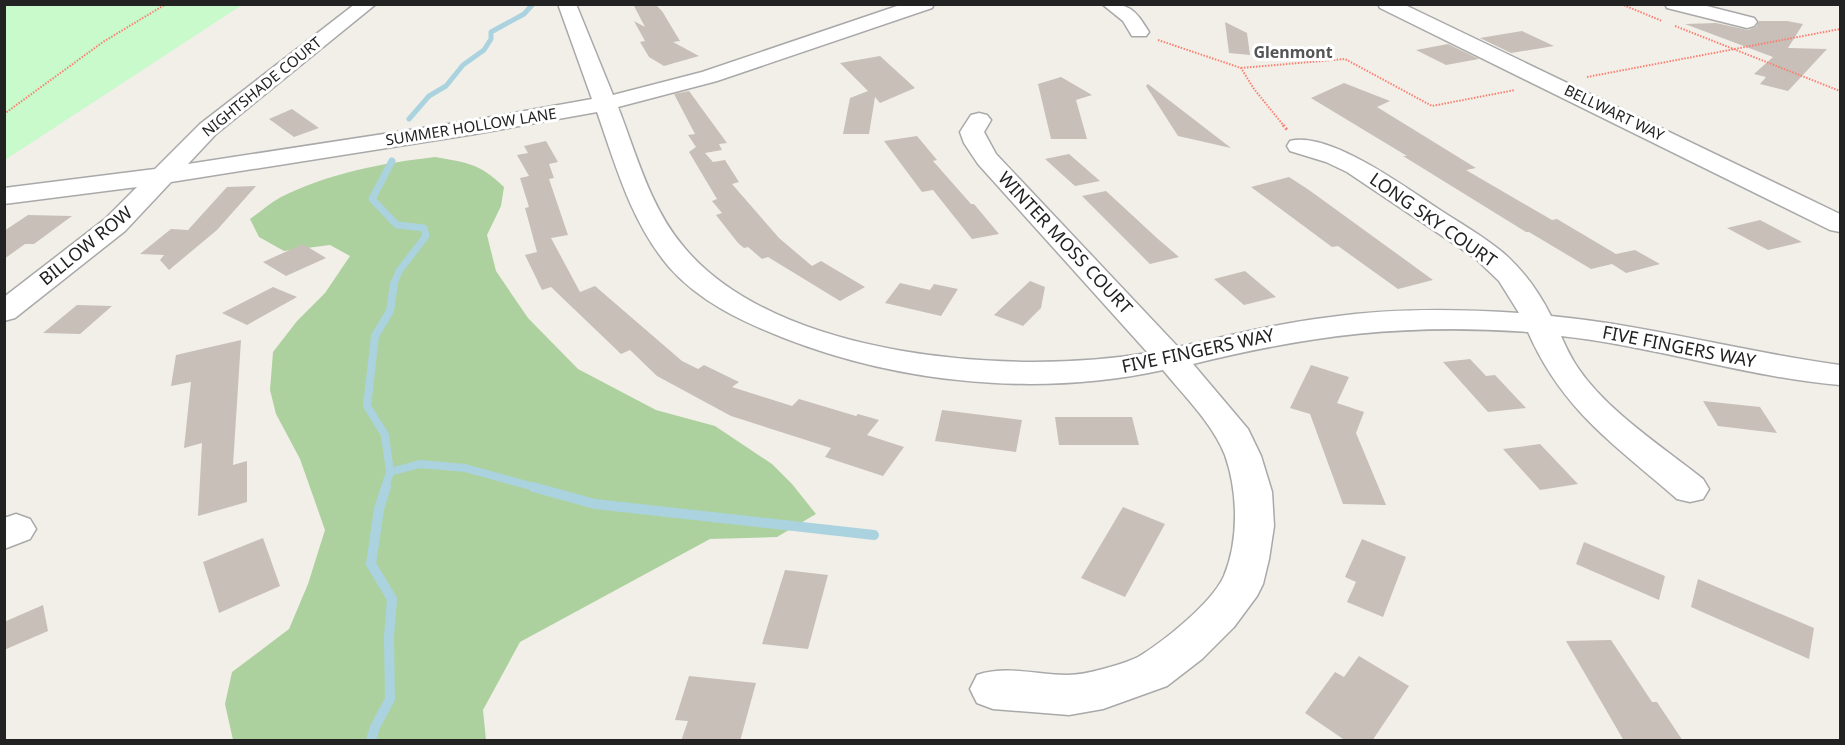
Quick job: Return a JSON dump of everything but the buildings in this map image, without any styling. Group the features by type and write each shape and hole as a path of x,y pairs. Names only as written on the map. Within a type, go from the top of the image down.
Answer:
{"street":[{"name":"NIGHTSHADE COURT","path":"163,176 208,129 367,4"},
{"name":"FIVE FINGERS WAY","path":"567,4 646,211 662,242 684,267 712,291 808,338 870,355 945,368 1007,373 1066,372 1172,360 1268,336 1321,327 1431,319 1542,325 1602,332 1788,368 1840,375"},
{"path":"857,4 885,15"},
{"name":"SUMMER HOLLOW LANE","path":"4,196 163,176 508,122 605,104 735,69 885,15 925,4"},
{"path":"1111,4 1130,17 1139,32"},
{"name":"BELLWART WAY","path":"1387,4 1840,224"},
{"path":"1674,4 1747,22"},
{"name":"WINTER MOSS COURT","path":"979,120 972,132 976,143 987,159 1172,360"},
{"name":"LONG SKY COURT","path":"1299,146 1326,154 1368,174 1475,246 1501,267 1519,286 1542,325 1554,355 1573,385 1606,418 1690,489"},
{"name":"BILLOW ROW","path":"4,312 115,225 163,176"},
{"path":"993,689 1069,695 1103,689 1151,672 1187,646 1219,615 1242,584 1254,526 1253,492 1243,456 1230,429 1172,360"}],"path":[{"path":"4,114 50,84 138,19 166,4"},
{"path":"1621,4 1840,90"},
{"path":"1735,49 1840,29"},
{"path":"1139,32 1241,68 1254,89 1299,146"}],"green space":[{"path":"5,4 242,4 242,5 5,160"},
{"path":"435,157 472,165 487,173 504,187 501,206 487,235 496,271 528,318 578,369 656,410 715,426 772,464 792,484 816,514 777,537 710,539 520,642 483,710 486,740 233,740 225,704 232,672 289,629 308,584 325,530 300,459 276,414 270,390 273,352 297,321 325,293 350,256 330,245 284,251 259,237 250,219 281,197 318,181 376,166"}],"waterway":[{"path":"409,119 429,96 446,86 463,65 484,50 491,39 491,32 524,14 533,4"},
{"path":"392,161 372,199 397,225 424,228 426,236 399,271 393,286"},
{"path":"390,472 385,435 367,406 375,336 390,311 394,284"},
{"path":"390,472 420,464 465,468 538,488"},
{"path":"385,488 390,472"},
{"path":"371,740 375,727 390,699 389,637 392,599 371,564 379,509 386,487"},
{"path":"533,487 595,504 874,535"}],"district":[{"name":"Glenmont","path":"1293,52"}]}
